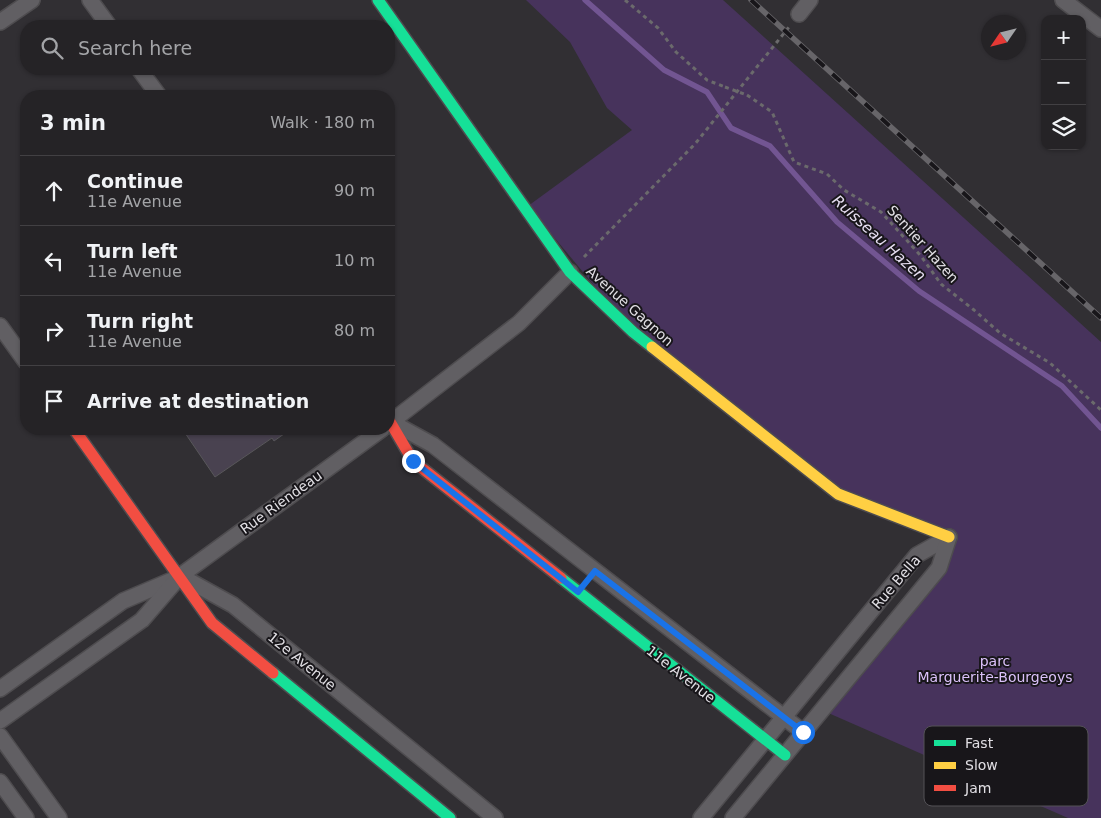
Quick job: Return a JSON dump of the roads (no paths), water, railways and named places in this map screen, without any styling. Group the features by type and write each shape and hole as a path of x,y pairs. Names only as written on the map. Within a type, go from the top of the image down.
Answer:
{"street":[{"path":"0,22 32,0"},
{"path":"90,0 105,20"},
{"name":"Avenue Gagnon","path":"378,0 392,20"},
{"path":"799,14 810,0"},
{"path":"1063,0 1101,29"},
{"name":"Avenue Gagnon","path":"395,24 570,272 633,332 838,494 949,538"},
{"path":"143,75 154,90"},
{"name":"Rue Riendeau","path":"395,418 520,323 570,272"},
{"path":"0,326 20,354"},
{"name":"11e Avenue","path":"395,428 433,445 803,732"},
{"name":"12e Avenue","path":"78,435 212,623 450,818"},
{"name":"Rue Riendeau","path":"0,689 123,601 180,576 372,435"},
{"name":"11e Avenue","path":"395,435 413,461 784,755"},
{"name":"Rue Bella","path":"701,818 917,555 949,538"},
{"name":"Rue Bella","path":"733,818 939,568 949,538"},
{"path":"578,592 595,571"},
{"name":"Rue Riendeau","path":"0,721 142,620 180,576"},
{"name":"12e Avenue","path":"180,576 233,605 495,818"},
{"path":"0,736 59,818"},
{"path":"397,775 417,754"},
{"path":"0,782 26,818"}],"waterway":[{"name":"Ruisseau Hazen","path":"585,0 664,70 707,92 731,128 770,146 837,222 919,291 1062,386 1101,428"}],"railway":[{"path":"751,0 1101,318"}],"park label":[{"name":"parc Marguerite-Bourgeoys","path":"995,670"}]}
